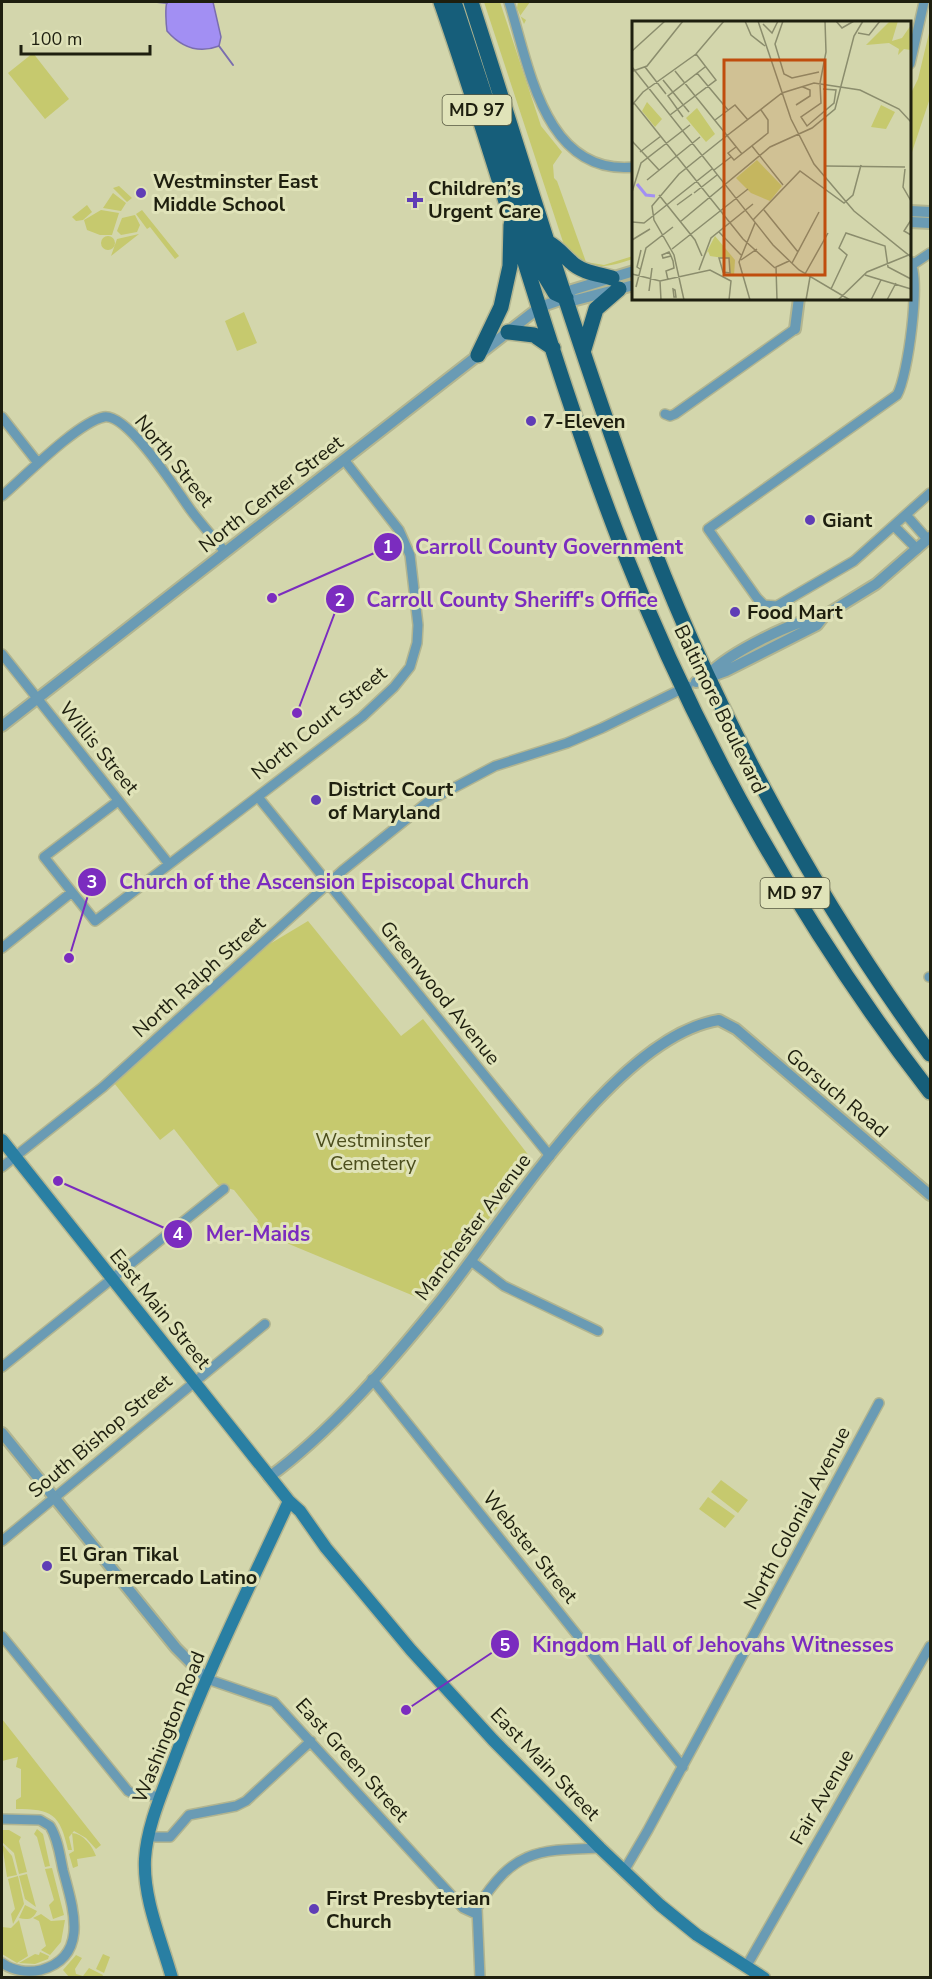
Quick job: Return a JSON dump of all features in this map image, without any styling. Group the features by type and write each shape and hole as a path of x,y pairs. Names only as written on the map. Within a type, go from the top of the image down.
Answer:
{"highway":[{"name":"Baltimore Boulevard","path":"441,2 553,348 622,546 696,682 812,876 871,969 930,1054"},
{"path":"454,2 543,273 555,293 566,298"},
{"name":"Baltimore Boulevard","path":"471,2 566,298 696,682 736,792 806,912 852,984 930,1092"},
{"path":"478,355 501,307 510,266 508,243 512,219"},
{"path":"549,243 563,251 570,262 581,269 621,284 592,315 584,349"},
{"path":"508,332 534,335 553,348"}],"main road":[{"name":"East Main Street","path":"2,1140 289,1501 300,1525 326,1548 448,1692 624,1871 698,1935 764,1977"},
{"name":"Washington Road","path":"172,1977 147,1890 145,1857 148,1837 160,1797 207,1679 289,1501"}],"street":[{"path":"508,2 552,127 569,146 590,160 610,167 632,167"},
{"path":"911,56 924,2"},
{"path":"911,211 930,212"},
{"path":"911,222 930,224"},
{"path":"930,253 911,263 914,306 897,395 708,529 757,598 764,605 777,606 854,561 908,516 930,493"},
{"name":"North Center Street","path":"2,726 540,307 566,298 576,300 621,284 632,272"},
{"path":"665,414 670,416 675,414 795,329 799,300"},
{"path":"2,417 38,463"},
{"name":"North Street","path":"2,496 38,463 98,420 106,417 115,419 141,443 225,552"},
{"name":"North Court Street","path":"72,892 95,921 376,705 404,677 414,656 417,618 410,555 390,518 345,461"},
{"path":"696,682 726,671 817,625 824,616 876,584 929,538 908,516"},
{"path":"894,526 917,549"},
{"name":"Willis Street","path":"2,654 169,864"},
{"name":"North Ralph Street","path":"2,1167 103,1087 172,1028 329,884 429,801 495,766 602,729 696,682"},
{"name":"Greenwood Avenue","path":"258,797 550,1156"},
{"path":"2,948 72,892 44,857 118,801"},
{"name":"Manchester Avenue","path":"270,1477 306,1448 414,1333 471,1262 550,1156 602,1094 659,1046 692,1026 719,1020"},
{"name":"Gorsuch Road","path":"719,1020 736,1029 930,1195"},
{"path":"2,1367 224,1189"},
{"path":"471,1262 504,1286 598,1331"},
{"name":"South Bishop Street","path":"2,1541 121,1440 265,1324"},
{"name":"Webster Street","path":"372,1379 683,1767"},
{"name":"North Colonial Avenue","path":"624,1871 683,1767 879,1403"},
{"name":"East Green Street","path":"2,1433 176,1648 207,1679 274,1702 463,1908 476,1914"},
{"path":"2,1636 128,1791 136,1795 148,1793 160,1797"},
{"name":"Fair Avenue","path":"746,1967 930,1646"},
{"path":"148,1837 170,1837 189,1815 230,1807 246,1801 311,1741"},
{"path":"2,1819 40,1820 50,1826 75,1923 70,1947 61,1959 48,1967 23,1971 2,1963"},
{"path":"480,1977 476,1914 482,1901 505,1873 531,1854 548,1849 600,1848"}],"green space":[{"path":"484,2 500,2 541,126 562,152 553,165 554,178 586,262 564,245"},
{"path":"518,2 530,2 520,16 517,8"},
{"path":"930,29 930,98 911,155 911,93 918,79"},
{"path":"33,53 69,99 45,119 8,73"},
{"path":"119,186 132,198 127,202 113,188"},
{"path":"113,193 126,203 121,211 103,208"},
{"path":"87,205 92,212 83,220 76,221 72,217"},
{"path":"101,210 119,213 112,235 100,235 87,230 84,220"},
{"path":"142,210 179,256 175,259 150,227 147,229 136,214"},
{"path":"135,215 140,225 137,232 121,235 117,231 122,218"},
{"path":"139,234 111,256 117,239"},
{"path":"108,236 113,238 115,243 113,248 108,250 103,248 101,243 103,238"},
{"path":"632,256 632,259 611,265 603,266 587,262 604,265"},
{"path":"244,312 257,343 237,351 225,321"},
{"name":"Westminster Cemetery","path":"308,921 401,1036 423,1019 533,1161 426,1301 253,1229 258,1220 234,1190 218,1185 174,1129 160,1140 114,1083 268,945"},
{"path":"721,1480 748,1500 738,1513 711,1492"},
{"path":"708,1497 735,1516 725,1528 699,1509"},
{"path":"2,1719 101,1845 96,1849 86,1838 74,1831 69,1837 72,1850 68,1850 62,1828 53,1816 38,1810 16,1809 16,1800 21,1797 21,1769 16,1767 18,1757 2,1761"},
{"path":"37,1829 43,1834 50,1866 45,1867 37,1837 34,1834"},
{"path":"2,1830 9,1830 21,1837 19,1841 27,1872 19,1874 14,1853 2,1842"},
{"path":"72,1833 87,1841 96,1856 77,1859 78,1866 73,1868 69,1854 74,1851"},
{"path":"2,1844 12,1856 17,1875 7,1877"},
{"path":"52,1868 64,1915 53,1919 49,1905 54,1900 45,1869"},
{"path":"27,1874 36,1907 25,1899 19,1876"},
{"path":"18,1876 24,1904 13,1924 11,1914 15,1909 8,1879"},
{"path":"25,1905 37,1911 30,1919 19,1918"},
{"path":"41,1914 51,1921 65,1920 61,1942 50,1955 41,1950 46,1946 39,1921 33,1918"},
{"path":"19,1920 28,1956 17,1963 2,1954 2,1927 11,1928"},
{"path":"40,1952 49,1956 48,1959 35,1964 19,1963 35,1954 39,1955"},
{"path":"103,1954 110,1957 104,1973 96,1969"},
{"path":"76,1955 82,1958 75,1969 76,1974 83,1976 89,1968 103,1975 102,1977 69,1977 63,1970"}],"shaded area":[{"path":"167,2 213,2 221,37 219,46 204,49 190,48 172,37 167,31"}],"waterway":[{"path":"157,2 167,3"},
{"path":"219,46 233,65"}],"place":[{"name":"Westminster East Middle School","path":"141,193"},
{"name":"Children’s Urgent Care","path":"415,200"},
{"name":"7-Eleven","path":"531,421"},
{"name":"Giant","path":"810,520"},
{"name":"Carroll County Government","path":"272,598"},
{"name":"Food Mart","path":"735,612"},
{"name":"Carroll County Sheriff's Office","path":"297,713"},
{"name":"District Court of Maryland","path":"316,800"},
{"name":"Church of the Ascension Episcopal Church","path":"69,958"},
{"name":"Mer-Maids","path":"58,1181"},
{"name":"El Gran Tikal Supermercado Latino","path":"47,1566"},
{"name":"Kingdom Hall of Jehovahs Witnesses","path":"406,1710"},
{"name":"First Presbyterian Church","path":"314,1909"}]}
